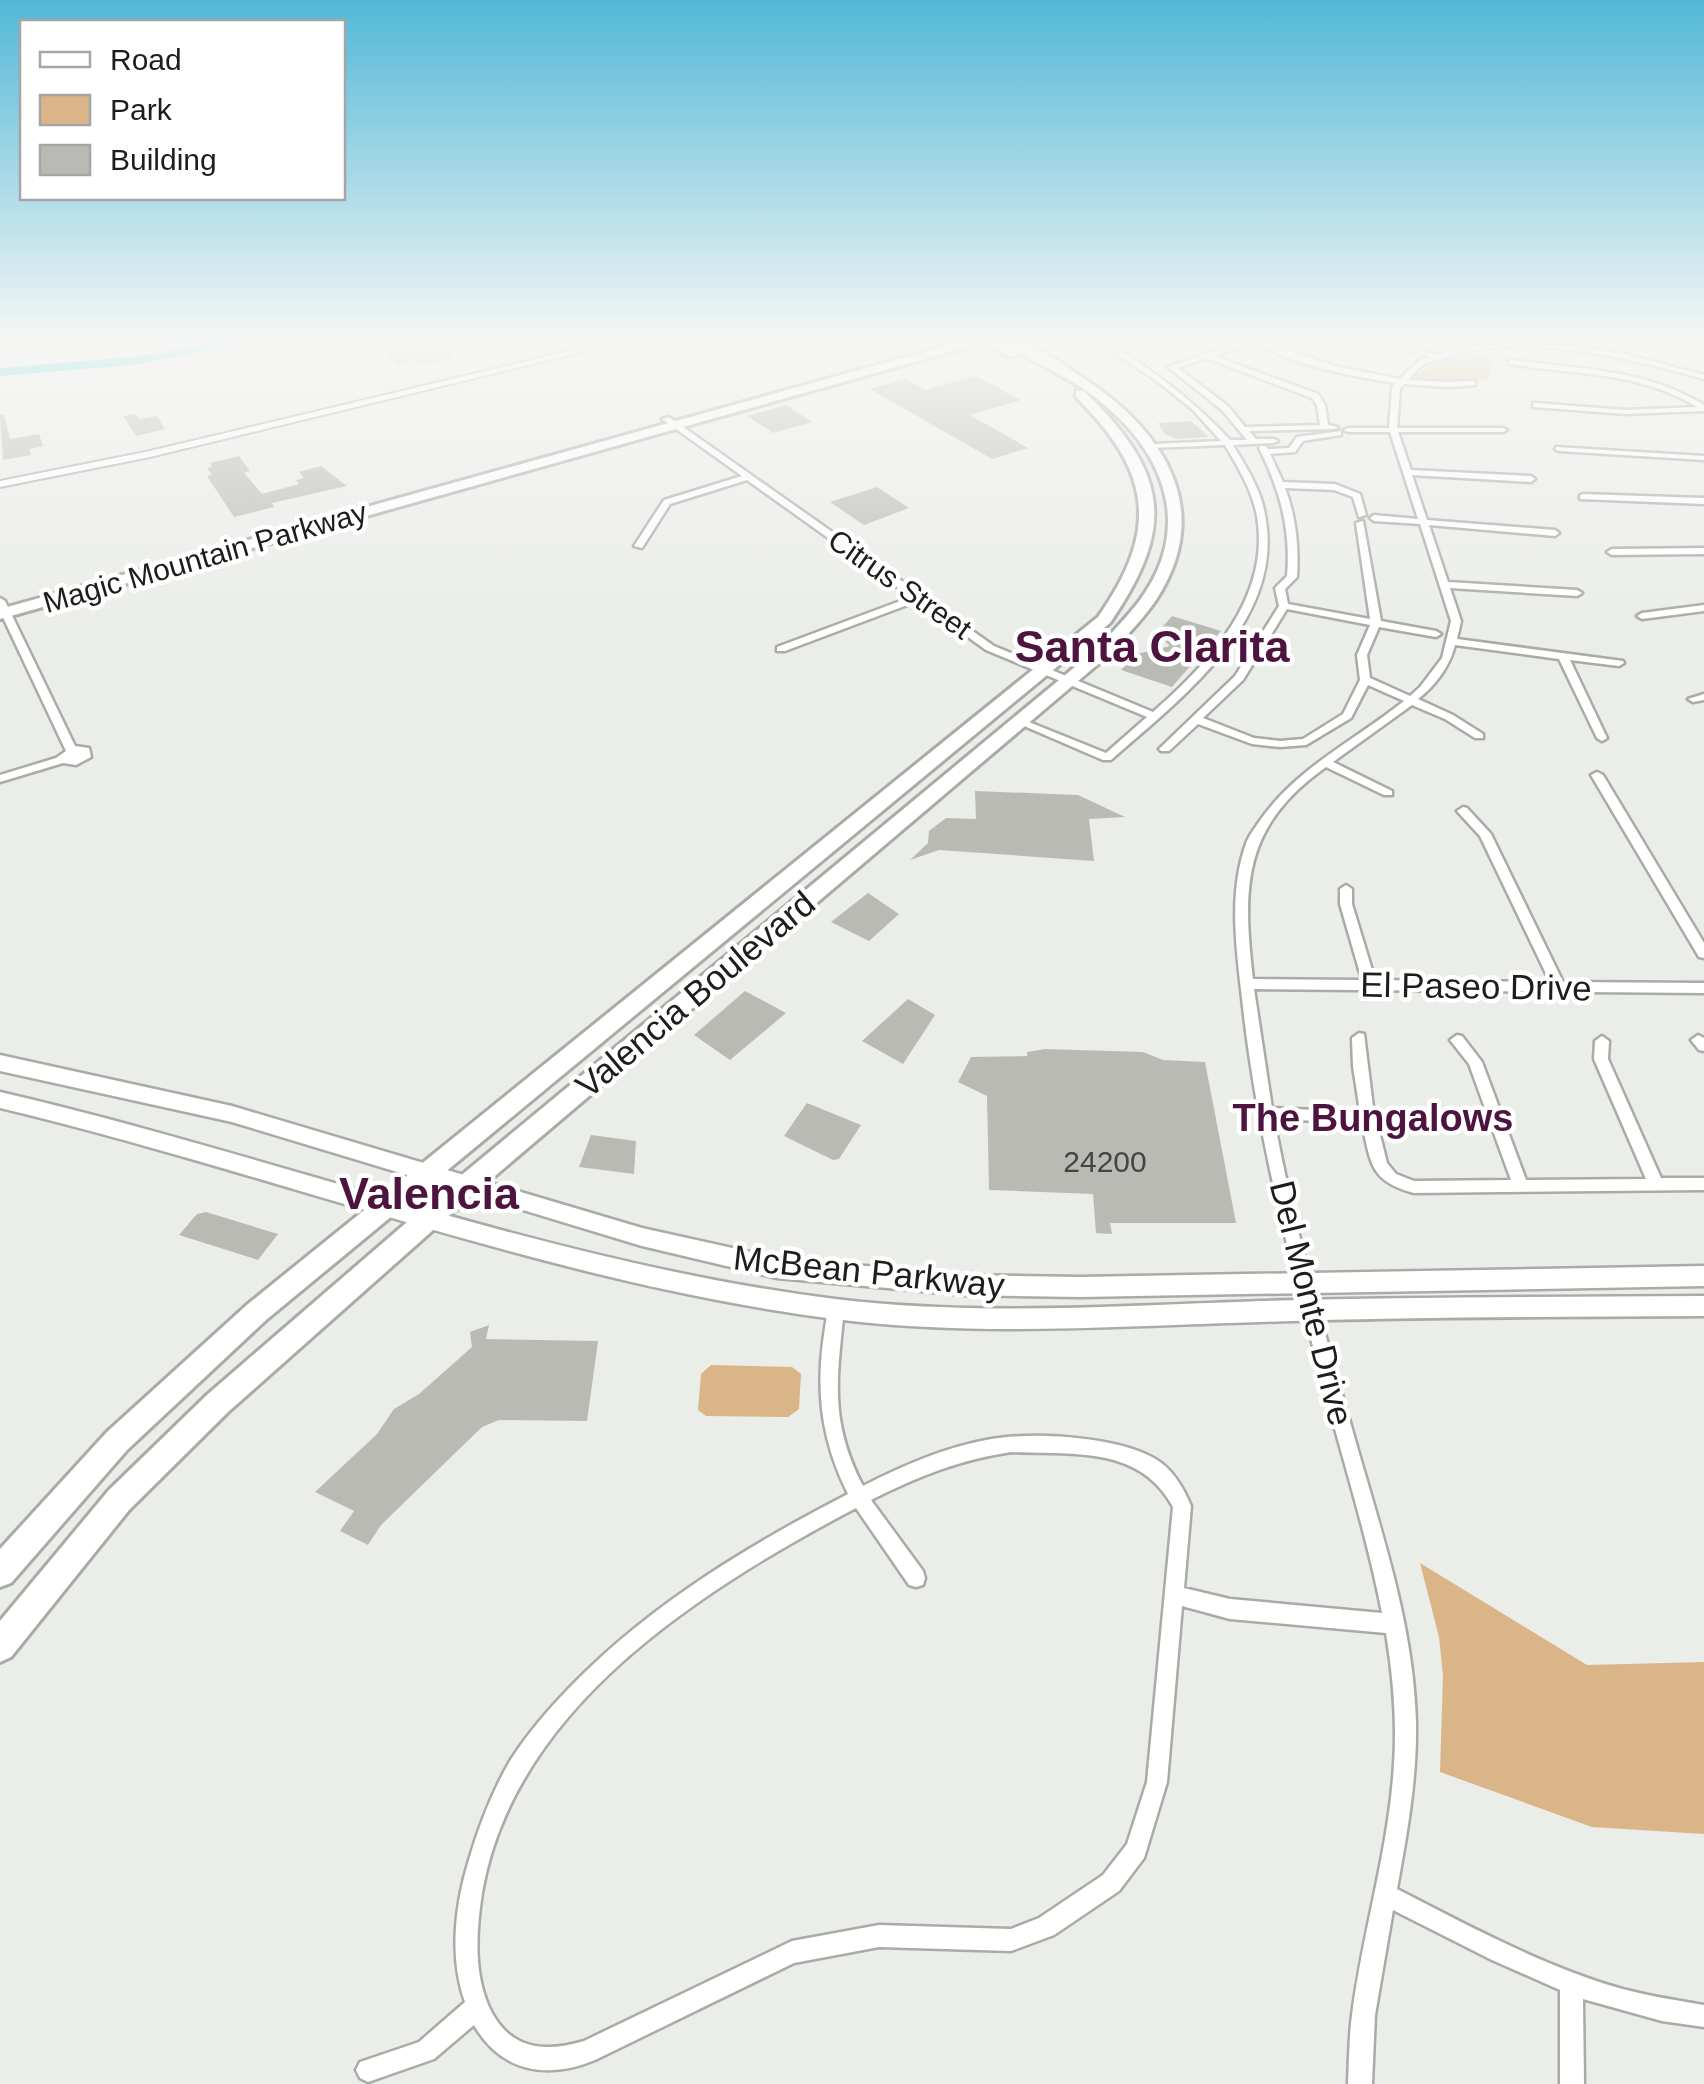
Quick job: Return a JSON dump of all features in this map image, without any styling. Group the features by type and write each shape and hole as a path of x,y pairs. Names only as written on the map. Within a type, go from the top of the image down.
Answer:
{"main road":[{"name":"Magic Mountain Parkway","path":"1,606 358,503 620,435"},
{"name":"Magic Mountain Parkway","path":"1,606 263,540 625,435"},
{"name":"Valencia Boulevard","path":"0,1572 63,1498 168,1392 387,1204 1044,674 1104,620 1138,566 1148,528 1148,503 1130,447 1121,435"},
{"path":"1134,435 1140,442 1154,446"},
{"name":"Valencia Boulevard","path":"0,1646 140,1478 218,1402 467,1185 1020,722 1136,618 1157,587 1173,548 1176,510 1168,473 1154,446 1143,435"},
{"path":"1130,447 1145,452 1155,467 1168,473"},
{"path":"263,540 356,508 358,503"},
{"path":"1136,618 1134,606 1153,573 1138,566"},
{"name":"McBean Parkway","path":"0,1064 232,1114 739,1262 844,1276 965,1285 1080,1287 1704,1276"},
{"name":"McBean Parkway","path":"0,1100 269,1167 430,1217 645,1274 836,1309 1064,1320 1312,1310 1704,1306"}],"street":[{"path":"0,484 228,435"},
{"name":"Citrus Street","path":"690,435 990,648 1044,674 1153,716"},
{"path":"1020,722 1107,758 1188,686 1226,643 1256,575 1262,524 1257,496 1223,435"},
{"path":"1249,435 1252,440"},
{"path":"1165,749 1240,678 1284,606 1280,588 1292,578 1296,539 1283,486 1264,450 1292,450 1300,439 1313,435"},
{"path":"1391,435 1408,472 1445,584 1456,621 1456,642 1619,663"},
{"path":"1154,446 1274,441"},
{"path":"1559,449 1704,458"},
{"path":"1408,472 1531,478"},
{"path":"639,546 667,502 750,477"},
{"path":"1198,720 1252,741 1306,742 1347,716 1364,680 1362,655 1376,623 1367,520 1357,496 1335,487 1283,486"},
{"path":"1583,497 1704,501"},
{"path":"1367,520 1554,533"},
{"path":"1612,552 1704,551"},
{"path":"1445,584 1577,593"},
{"path":"781,650 920,598"},
{"path":"0,779 62,760 76,762 87,754 81,748 71,750 1,606"},
{"path":"1284,606 1436,634"},
{"path":"1642,616 1704,608"},
{"name":"Del Monte Drive","path":"1360,2084 1364,2008 1386,1894 1403,1773 1404,1687 1394,1624 1304,1282 1265,1113 1240,920 1242,878 1250,851 1273,806 1444,670 1456,642"},
{"path":"1563,656 1602,738"},
{"path":"1364,680 1411,699 1479,736"},
{"path":"1325,762 1388,793"},
{"path":"1597,776 1704,954"},
{"path":"1463,810 1485,834 1559,987"},
{"path":"1346,889 1346,904 1370,985"},
{"name":"El Paseo Drive","path":"1247,984 1704,988"},
{"path":"1359,1038 1357,1058 1383,1171 1396,1181 1414,1186 1704,1184"},
{"path":"1457,1040 1475,1062 1520,1185"},
{"path":"1602,1041 1601,1059 1655,1183"},
{"path":"1265,1113 1370,1118"},
{"path":"836,1309 827,1399 832,1432 856,1498 916,1578"},
{"path":"988,1446 1102,1450 1140,1458 1174,1484 1182,1506 1175,1595 1157,1782 1136,1850 1111,1883 1046,1926 1011,1940 879,1936 792,1952 588,2052 551,2060 524,2056 494,2037 477,2006 465,1962 477,1872 497,1806 536,1741 592,1681 670,1610 744,1557 856,1498 958,1453 988,1446"},
{"path":"1175,1595 1230,1609 1394,1624"},
{"path":"1386,1894 1571,1983 1677,2014 1704,2016"},
{"path":"1571,1983 1572,2084"},
{"path":"368,2070 426,2051 477,2006"}],"green space":[{"path":"711,1365 792,1367 801,1374 799,1409 788,1417 706,1416 698,1410 701,1374"},
{"path":"1420,1563 1587,1665 1704,1662 1704,1834 1592,1827 1440,1772 1443,1676 1439,1637"}],"building":[{"path":"1,435 9,435 10,439 39,435 43,446 30,449 31,455 3,460"},
{"path":"951,435 1006,435 1028,448 992,459"},
{"path":"1168,435 1209,437 1177,439"},
{"path":"239,456 250,471 244,473 262,494 299,484 296,480 304,478 299,472 321,466 347,486 272,503 274,507 234,517 207,476 212,475 207,468 212,467 210,463"},
{"path":"877,487 909,508 864,525 830,502"},
{"path":"1172,616 1221,631 1172,687 1121,670 1137,654 1170,646 1157,633"},
{"path":"975,791 1078,795 1125,817 1089,819 1094,861 939,850 910,860 928,843 929,831 946,818 976,819"},
{"path":"868,893 899,914 869,941 831,922"},
{"path":"745,991 786,1013 730,1060 694,1035"},
{"path":"908,999 935,1015 903,1064 862,1041"},
{"path":"1027,1052 1143,1052 1163,1060 1205,1062 1236,1223 1110,1223 1112,1234 1096,1233 1093,1194 989,1190 987,1096 958,1082 971,1057 1027,1056"},
{"path":"807,1103 861,1125 839,1159 833,1160 784,1136"},
{"path":"591,1135 636,1141 634,1174 579,1167"},
{"path":"206,1212 278,1234 258,1260 179,1235 197,1214"},
{"path":"489,1325 486,1339 598,1341 587,1421 499,1420 482,1427 381,1525 368,1545 340,1531 354,1511 315,1492 377,1434 394,1409 419,1394 472,1347 470,1332"}],"district":[{"name":"Santa Clarita","path":"1152,646"},
{"name":"The Bungalows","path":"1373,1118"},
{"name":"Valencia","path":"429,1193"}]}
